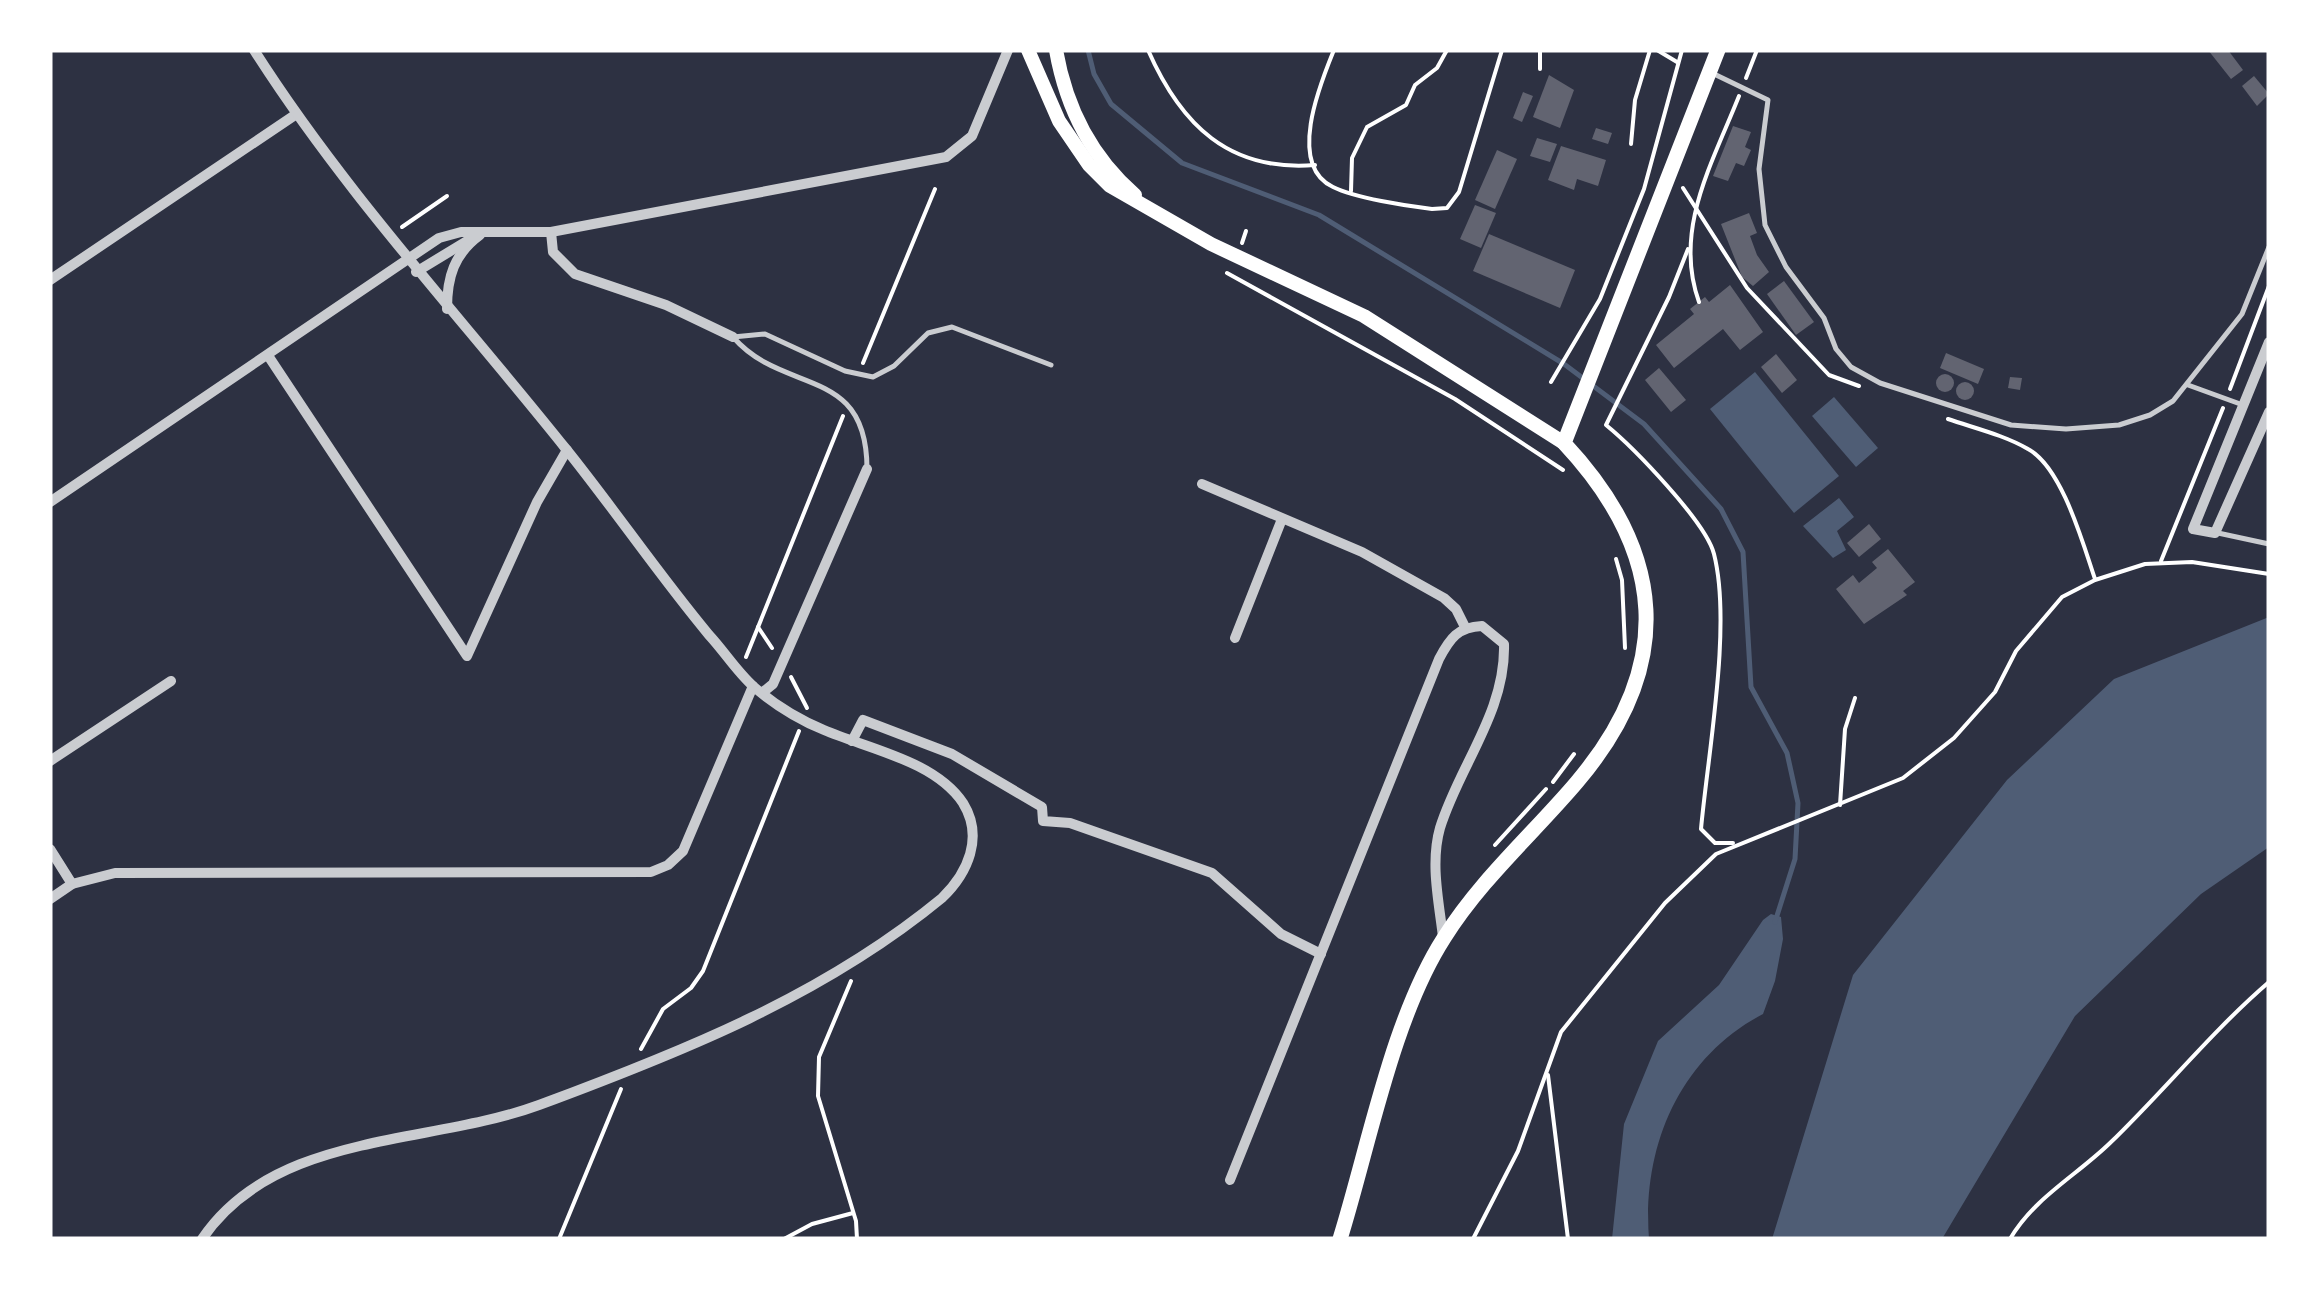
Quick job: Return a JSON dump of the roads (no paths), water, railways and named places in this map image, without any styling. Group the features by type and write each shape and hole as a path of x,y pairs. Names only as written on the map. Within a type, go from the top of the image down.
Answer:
{"main road":[{"path":"1028,50 1059,120 1089,165 1118,192 1236,257 1364,316 1564,443 1608,493 1636,551 1646,616 1636,682 1604,747 1484,884 1444,938 1406,1022 1340,1239"},
{"path":"1056,50 1069,101 1090,143 1118,178 1159,215"},
{"path":"1564,443 1718,50"}],"street":[{"path":"202,1239 227,1209 277,1172 302,1162 495,1119 758,1018 926,911 966,872 972,839 970,817 948,786 930,773 803,720 758,689 740,671 656,572 567,450 405,258 296,115 254,50"},
{"path":"50,502 269,357 405,258 439,238 461,232 550,232 946,158 972,136 1008,50"},
{"path":"50,280 296,115"},
{"path":"550,232 553,252 574,274 666,305 734,337"},
{"path":"416,272 481,234"},
{"path":"447,309 453,266 466,245 481,234"},
{"path":"2269,342 2193,529 2215,532 2269,412"},
{"path":"269,357 467,656 537,502 567,450"},
{"path":"50,899 72,884 115,872 652,872 668,865 683,851 695,829 758,689 773,684 867,469"},
{"path":"1202,484 1362,552 1444,598 1456,609 1464,627"},
{"path":"1235,638 1282,519"},
{"path":"1230,1180 1440,658 1449,640 1464,627 1482,626 1504,644 1504,658 1482,736 1440,828 1435,867 1444,938"},
{"path":"50,761 171,681"},
{"path":"852,741 863,720 952,754 1042,807 1043,822 1070,823 1212,873 1282,934 1321,954"},
{"path":"50,848 72,884"}],"lane":[{"path":"1709,72 1743,86 1769,103 1759,170 1764,226 1786,267 1824,318 1836,349 1851,367 1880,383 2010,425 2066,429 2119,425 2150,415 2188,385 2242,314 2269,247"},
{"path":"734,337 764,334 845,371 873,376 894,366 928,333 952,327 1051,364"},
{"path":"734,337 748,354 827,390 851,408 860,418 867,444 867,469"},
{"path":"2188,385 2244,404"},
{"path":"2215,532 2269,544"}],"water":[{"path":"1755,372 1839,476 1794,513 1710,409"},
{"path":"1834,397 1878,448 1856,467 1812,416"},
{"path":"1839,498 1854,517 1837,531 1846,550 1833,558 1803,526"},
{"path":"2269,617 2269,847 2201,894 2075,1016 1942,1239 1772,1239 1853,975 2007,780 2114,679"},
{"path":"1771,914 1781,917 1783,939 1775,981 1763,1014 1709,1055 1672,1108 1652,1171 1649,1239 1612,1239 1624,1124 1658,1041 1719,985"}],"waterway":[{"path":"1088,50 1094,74 1111,104 1182,163 1319,215 1564,364 1644,424 1721,509 1743,552 1751,687 1787,753 1798,803 1795,859 1775,922"}]}
